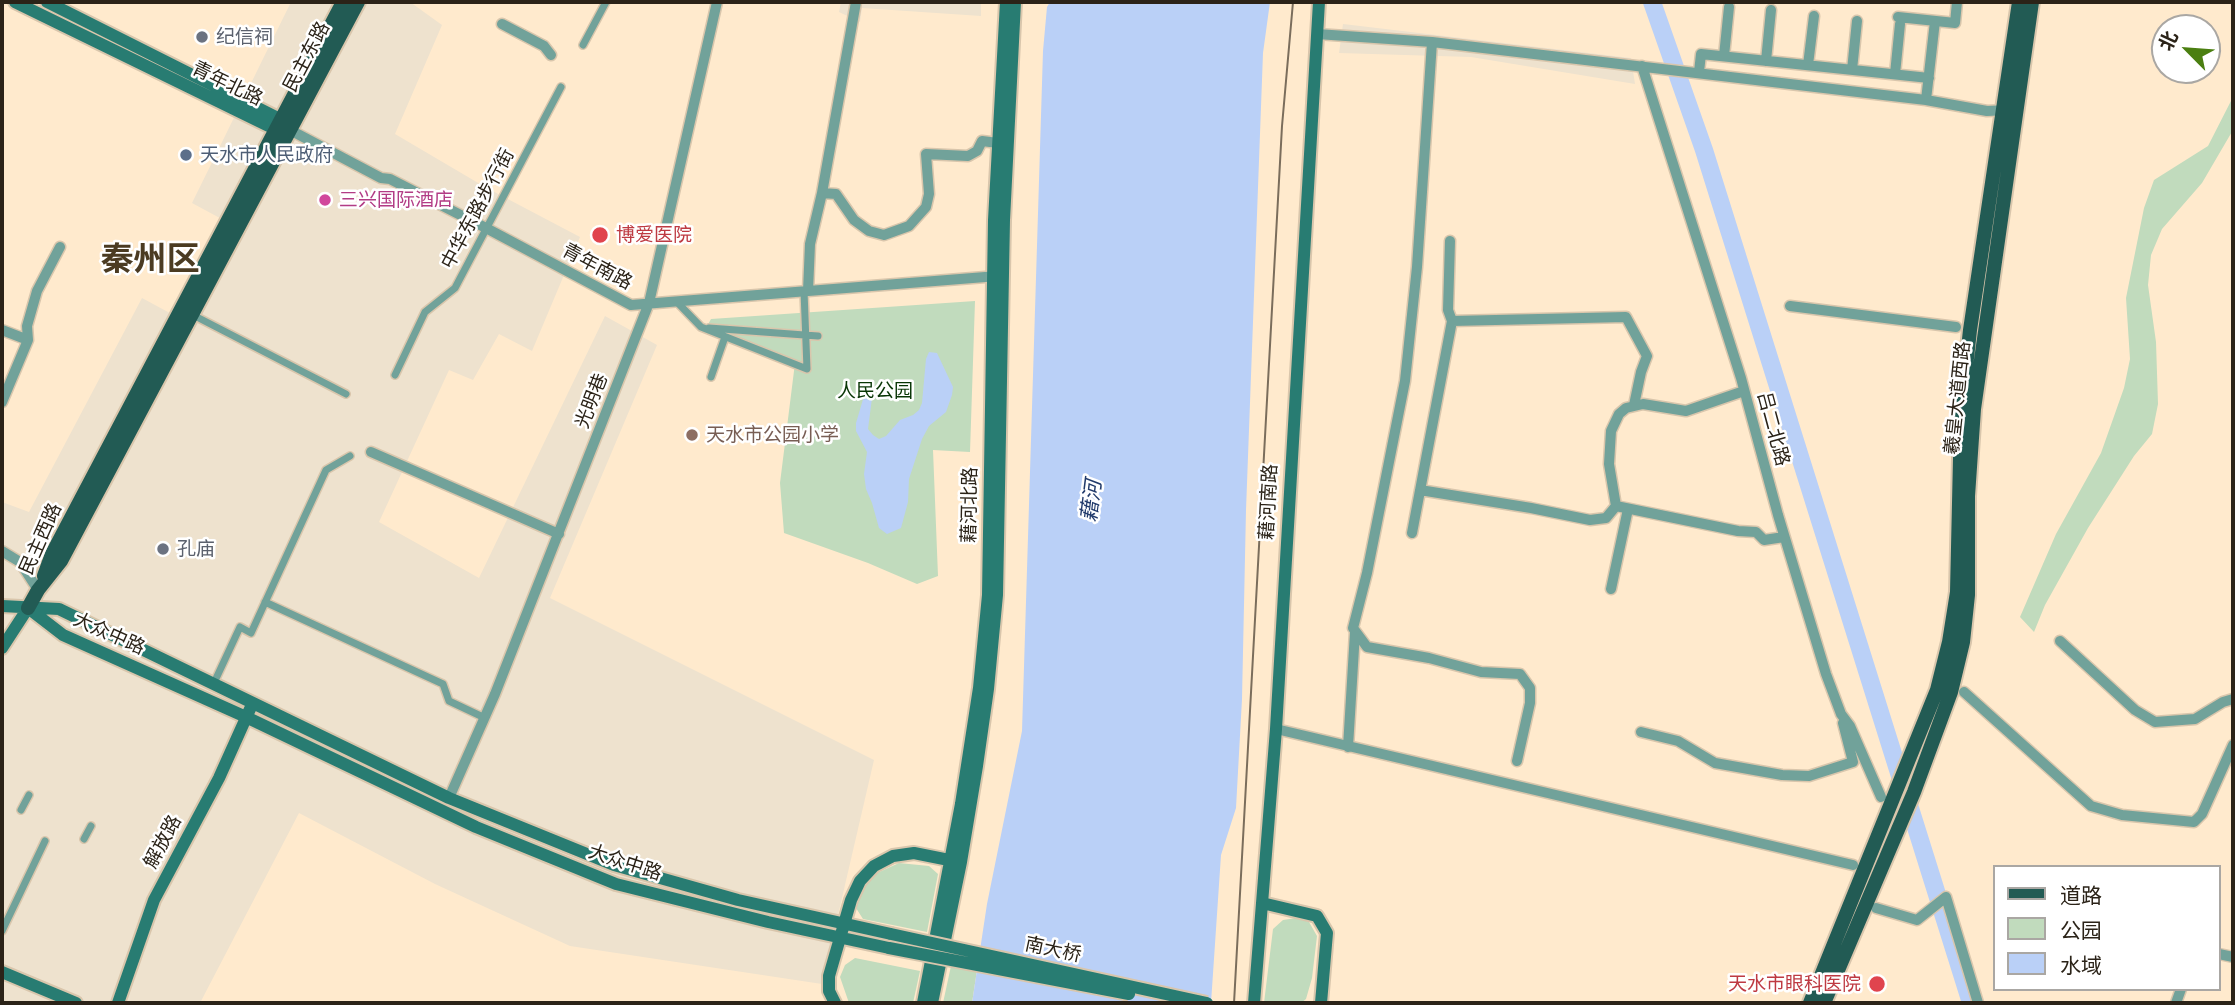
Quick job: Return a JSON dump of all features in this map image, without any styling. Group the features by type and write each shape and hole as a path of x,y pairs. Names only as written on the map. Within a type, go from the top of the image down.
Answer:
{"main road":[{"name":"青年北路","path":"15,2 281,126"},
{"name":"青年北路","path":"47,2 281,126"},
{"name":"民主东路","path":"281,126 343,2"},
{"name":"民主东路","path":"281,126 358,2"},
{"name":"藉河北路","path":"998,276 998,143 1006,2"},
{"name":"藉河北路","path":"932,1003 957,861 988,595 998,276 1015,2"},
{"name":"藉河南路","path":"1254,1003 1276,729 1319,2"},
{"name":"羲皇大道西路","path":"1824,1003 1914,792 1951,692 1963,642 1968,595 1968,496 1974,410 2010,110 2020,2"},
{"name":"羲皇大道西路","path":"1810,1003 1937,690 1951,629 1957,592 1961,414 1970,330 2032,2"},
{"name":"民主西路","path":"38,590 61,561 191,314 281,126"},
{"name":"民主西路","path":"38,590 52,554 281,126"},
{"path":"2,648 38,590"},
{"path":"2,606 28,608"},
{"name":"大众中路","path":"28,608 59,609 66,612 449,798 614,866 738,900 891,934"},
{"name":"大众中路","path":"28,608 63,635 246,717 476,827 616,884 889,948"},
{"name":"解放路","path":"118,1003 154,900 219,778 253,703"},
{"path":"835,1003 830,991 829,975 860,881 874,866 893,856 914,853 957,861"},
{"name":"藉河北路","path":"923,1003 957,861"},
{"path":"1262,903 1317,916 1326,933 1321,1003"},
{"name":"南大桥","path":"891,934 1207,1003"},
{"name":"南大桥","path":"889,948 1174,1003"},
{"path":"2,972 76,1003"}],"street":[{"path":"583,45 606,2"},
{"name":"光明巷","path":"449,798 485,718 649,303 718,2"},
{"path":"676,301 701,327 807,369 806,291 810,244 822,193 856,2"},
{"path":"1895,74 1899,20 1955,23 1957,2"},
{"path":"1724,56 1729,7"},
{"path":"1766,61 1771,10"},
{"path":"1808,65 1814,16"},
{"path":"1926,100 1935,20"},
{"path":"1852,70 1857,22"},
{"path":"502,24 544,46 551,55"},
{"path":"1317,34 1432,42 1926,100 1987,111 2010,110"},
{"path":"1348,747 1355,632 1353,628 1367,573 1405,381 1417,267 1432,42"},
{"path":"1699,72 1701,54 1929,78"},
{"name":"吕二北路","path":"1646,67 1826,674 1841,714 1850,726 1881,797"},
{"name":"中华东路步行街","path":"395,375 425,312 456,288 561,87"},
{"name":"青年南路","path":"281,126 486,228 631,305 998,276"},
{"path":"822,193 836,194 854,220 869,231 884,235 909,226 926,206 929,194 926,154 968,156 977,151 982,141 998,143"},
{"path":"1412,533 1451,321 1448,310 1450,241"},
{"path":"2,402 28,340 27,326 37,291 60,247"},
{"path":"1790,306 1956,327"},
{"path":"191,314 346,394"},
{"path":"1451,321 1626,317 1647,356 1634,405"},
{"path":"701,327 818,336"},
{"path":"2,330 28,340"},
{"path":"711,377 725,337"},
{"path":"1420,491 1590,520 1606,518 1616,506 1609,464 1611,430 1619,414 1634,405 1686,411 1744,391"},
{"path":"371,452 559,534"},
{"path":"212,685 240,627 251,633 326,470 350,456"},
{"path":"1616,506 1738,531 1756,532 1764,540 1784,537"},
{"path":"1611,589 1628,509"},
{"path":"2,551 20,562 38,590"},
{"path":"265,602 443,684 449,701 485,718"},
{"path":"1355,632 1367,647 1481,671 1521,674 1530,688 1530,703 1517,761"},
{"path":"2060,641 2135,710 2155,722 2195,719 2233,699"},
{"path":"1964,692 2091,806 2122,815 2194,822 2202,814 2233,745"},
{"path":"1641,732 1678,741 1715,763 1782,775 1809,776 1853,762 1841,714"},
{"path":"1276,729 1853,865"},
{"path":"21,810 29,795"},
{"path":"84,839 91,826"},
{"path":"2,931 45,841"},
{"path":"1876,908 1917,920 1944,899 1978,1003"}],"shaded area":[{"path":"291,2 410,2 442,25 395,134 485,187 580,237 532,351 499,334 473,380 449,370 379,522 479,578 605,316 657,345 550,598 874,760 822,984 570,946 435,884 299,813 200,1003 2,1003 2,502 29,512 142,298 192,325 242,230 192,203"},
{"path":"841,2 981,2 981,16 862,8 860,22 839,12"},
{"path":"1343,24 1631,58 1635,84 1471,57 1339,53"}],"green space":[{"path":"2233,97 2233,130 2202,183 2162,229 2151,255 2148,285 2156,342 2158,404 2152,434 2134,456 2088,528 2045,605 2034,632 2020,617 2056,534 2101,453 2124,388 2130,359 2126,298 2144,208 2154,180 2208,146"},
{"name":"人民公园","path":"975,301 970,452 933,450 938,576 917,584 784,533 780,483 795,363 706,328 711,319"},
{"path":"899,863 929,866 938,874 927,932 863,919 856,908 855,902 860,890 877,873"},
{"path":"1296,918 1309,922 1317,936 1312,978 1306,999 1301,1003 1264,1003 1273,929 1283,920"},
{"path":"855,958 920,971 913,1003 849,1003 840,977 845,965"},
{"path":"951,966 977,970 972,1003 943,1003"}],"water":[{"name":"藉河","path":"1050,2 1270,2 1263,53 1246,510 1242,699 1236,808 1221,855 1211,1003 972,1003 987,904 1022,731 1043,51 1047,7"},
{"path":"929,352 937,353 953,387 952,395 946,412 929,426 922,439 909,479 908,502 901,528 887,534 879,528 866,489 864,474 867,452 856,431 856,423 864,396 869,391 872,398 868,429 879,439 886,436 900,420 919,410"}],"waterway":[{"path":"1652,2 1704,150 1971,1003"}],"tram line":[{"path":"1234,1003 1282,126 1293,2"}],"place":[{"name":"纪信祠","path":"202,37"},
{"name":"天水市人民政府","path":"186,155"},
{"name":"三兴国际酒店","path":"325,200"},
{"name":"博爱医院","path":"600,235"},
{"name":"天水市公园小学","path":"692,435"},
{"name":"孔庙","path":"163,549"},
{"name":"天水市眼科医院","path":"1877,984"}],"district":[{"name":"秦州区","path":"150,260"}]}
